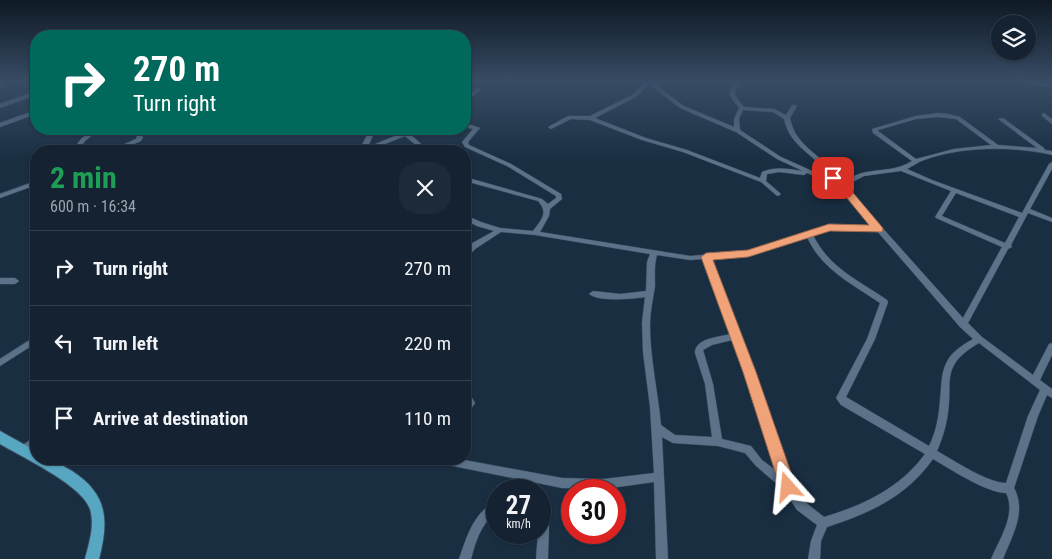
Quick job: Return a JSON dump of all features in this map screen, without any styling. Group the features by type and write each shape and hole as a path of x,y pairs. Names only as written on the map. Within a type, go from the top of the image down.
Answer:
{"main road":[{"path":"0,437 30,454"},
{"path":"48,465 78,483 96,503 99,530 92,559"}],"street":[{"path":"591,118 610,108"},
{"path":"685,108 738,131 779,158 837,184 858,176 902,169 914,160 963,150 997,147 1043,150 1052,153"},
{"path":"738,131 735,125 737,114 742,108"},
{"path":"743,108 774,111 787,118 794,138 822,165 963,325 978,340 1049,392 1033,416 1009,488"},
{"path":"787,118 793,108"},
{"path":"0,126 30,114"},
{"path":"1044,115 1052,122"},
{"path":"914,160 880,136 875,132 875,129 918,117 951,116 958,118 997,147"},
{"path":"551,127 570,117 591,118 763,181 778,194"},
{"path":"1002,119 1043,150"},
{"path":"466,145 465,142 477,128 471,126"},
{"path":"79,145 89,135"},
{"path":"127,145 139,140 140,137 138,135"},
{"path":"379,145 405,135"},
{"path":"409,135 420,145"},
{"path":"471,148 510,165 559,195 559,199 547,208"},
{"path":"963,325 1008,247 1052,164"},
{"path":"902,169 955,190 1052,220"},
{"path":"763,181 764,173 770,170 814,174"},
{"path":"471,181 534,197 545,204 548,215 536,233"},
{"path":"0,196 30,185"},
{"path":"955,190 938,217 1008,247"},
{"path":"471,220 500,230 536,233 690,258 748,253 817,230 837,227 878,229"},
{"path":"471,248 500,230"},
{"path":"809,234 816,252 826,262 884,302 871,339 841,398 844,402 987,483 1000,488 1009,488"},
{"path":"654,253 651,262 650,294 646,323 647,352 658,448 662,559"},
{"path":"706,257 736,336 788,487 801,506 823,523"},
{"path":"0,281 15,281"},
{"path":"593,294 620,297 650,294"},
{"path":"718,442 710,392 699,353 700,348 710,342 736,336"},
{"path":"823,523 840,518 895,491 922,468 938,439 944,402 945,374 950,362 962,350 978,340"},
{"path":"0,363 30,343"},
{"path":"1035,381 1052,346"},
{"path":"656,428 674,439 718,442 748,449 759,463 788,487"},
{"path":"658,448 674,439"},
{"path":"23,450 30,445"},
{"path":"468,465 541,479"},
{"path":"551,480 583,485 658,477"},
{"path":"997,559 1013,519 1014,495 1009,488"},
{"path":"465,559 476,524 486,512"},
{"path":"814,559 816,541 823,523"},
{"path":"542,559 543,544"}],"route":[{"path":"788,487 749,372 706,257 748,253 817,230 829,228 878,229 846,190 834,183 833,178"}]}
